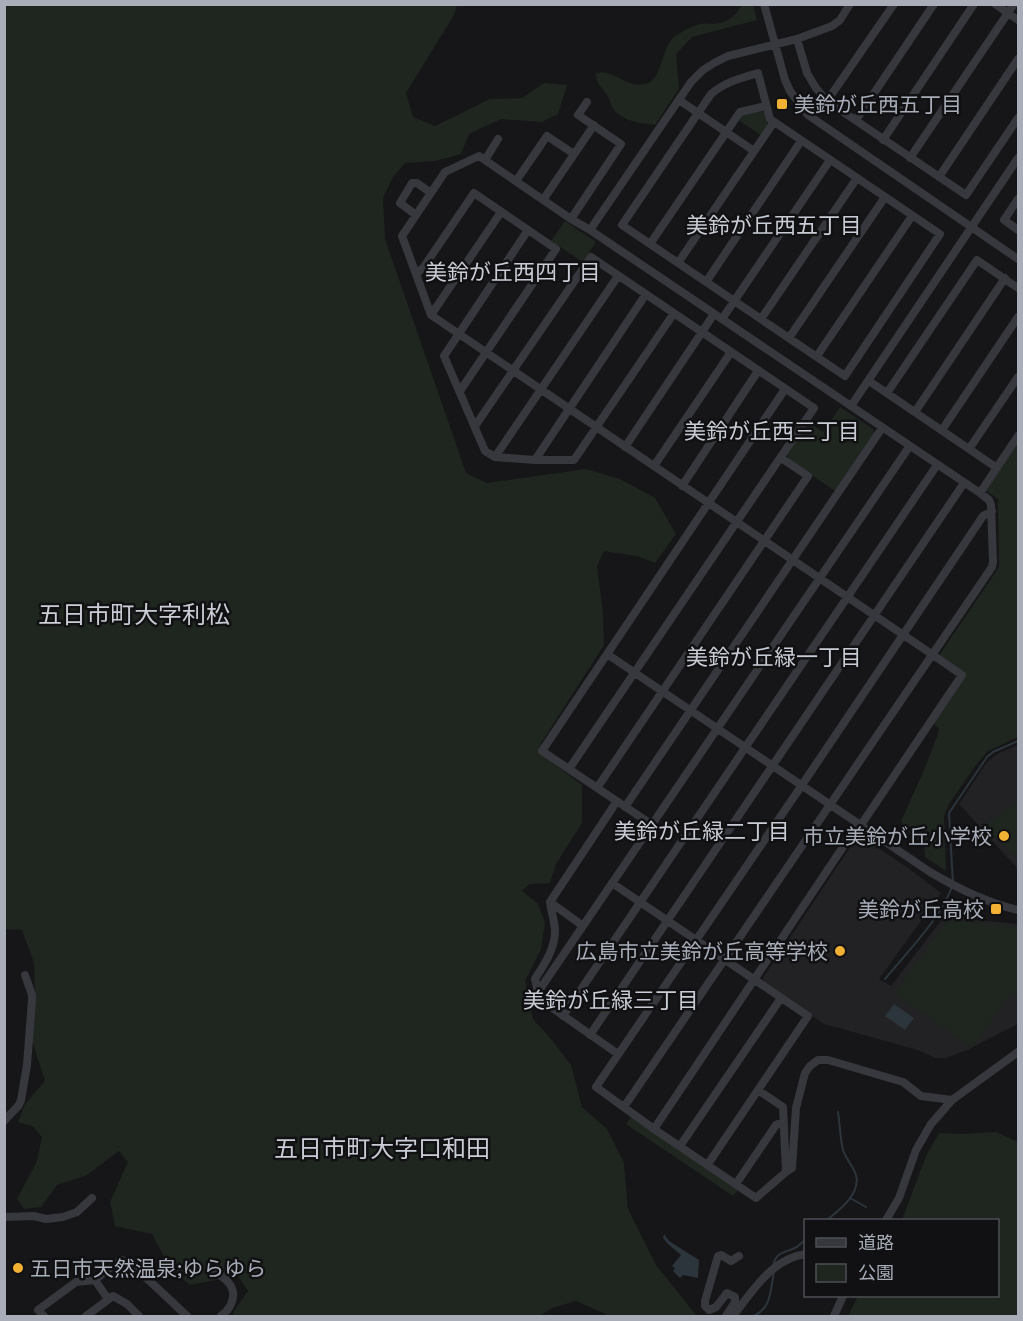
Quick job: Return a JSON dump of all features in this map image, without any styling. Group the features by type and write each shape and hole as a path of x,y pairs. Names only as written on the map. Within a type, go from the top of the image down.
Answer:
{"street":[{"path":"764,4 785,80 790,91 808,115 1018,259"},
{"path":"827,101 894,4"},
{"path":"856,120 934,4"},
{"path":"883,140 974,4"},
{"path":"995,4 1018,20"},
{"path":"910,158 1014,4"},
{"path":"590,230 690,82 703,70 728,56 798,39 832,26 840,20 846,6"},
{"path":"798,39 807,73 827,101 966,195 1018,118"},
{"path":"939,177 1018,59"},
{"path":"758,73 766,106 770,119 774,122 940,234 844,376 622,225 698,112 719,87 730,81 758,73"},
{"path":"679,100 754,151"},
{"path":"571,219 621,144 578,115 587,102"},
{"path":"650,244 740,112 766,106"},
{"path":"678,263 774,122"},
{"path":"543,200 594,125"},
{"path":"516,181 547,136 574,154"},
{"path":"485,160 498,139"},
{"path":"706,282 801,141"},
{"path":"624,1107 724,958 933,655 992,567 992,511 988,500 980,494 479,156 445,172 402,236 431,315 596,428 654,466 819,579 847,597 902,635 933,655 962,675 654,1129"},
{"path":"851,406 1018,158"},
{"path":"625,447 702,332 734,301 830,160"},
{"path":"761,319 857,178"},
{"path":"416,215 400,203 412,183 417,183 431,193"},
{"path":"416,274 423,268 474,193 556,249 460,390"},
{"path":"789,338 885,197"},
{"path":"1018,199 1004,220 1018,230"},
{"path":"431,315 501,212"},
{"path":"817,357 912,216"},
{"path":"528,230 444,356 485,451 495,457 574,460 674,313"},
{"path":"475,426 591,257 814,408 569,769"},
{"path":"887,393 977,260 1018,288"},
{"path":"495,457 618,276"},
{"path":"915,412 1005,278"},
{"path":"535,460 646,294"},
{"path":"942,430 1018,316"},
{"path":"654,466 732,352"},
{"path":"682,486 758,370"},
{"path":"969,449 1018,377"},
{"path":"869,381 997,468"},
{"path":"651,824 542,751 786,389"},
{"path":"625,807 882,428"},
{"path":"980,494 1018,436"},
{"path":"538,992 909,447"},
{"path":"597,788 808,476 781,458"},
{"path":"563,1017 937,465"},
{"path":"590,1035 964,483"},
{"path":"952,1100 921,1096 903,1082 828,1060 818,1060 805,1073 796,1107 792,1168 756,1197 596,1087 983,516 992,511"},
{"path":"607,654 930,872 979,897 1018,910"},
{"path":"617,801 550,902 555,931 552,946 534,980 541,1000 618,1054"},
{"path":"612,883 808,1016 708,1164"},
{"path":"550,902 583,926"},
{"path":"4,1121 19,1105 27,1065 32,994 25,975"},
{"path":"680,1146 782,998"},
{"path":"887,1219 898,1198 916,1150 931,1124 952,1100 1018,1052"},
{"path":"758,1090 783,1107 786,1172"},
{"path":"736,1184 776,1125 783,1122"},
{"path":"4,1217 34,1216 46,1219 63,1217 77,1212 92,1198"},
{"path":"733,1317 768,1274 792,1257 804,1254"},
{"path":"726,1317 735,1302 735,1297 728,1293 716,1307 709,1310 705,1306 705,1301 717,1256 721,1255 731,1261 739,1256"},
{"path":"44,1317 38,1310 76,1282 95,1280 122,1260 138,1270 187,1317"},
{"path":"210,1270 223,1276 231,1285 232,1304 221,1317"},
{"path":"95,1280 108,1299"},
{"path":"86,1317 113,1296 127,1304 140,1317"},
{"path":"834,1317 843,1297"}],"shaded area":[{"name":"市立美鈴が丘小学校","path":"1018,745 1018,869 959,804 987,762 999,753"},
{"name":"広島市立美鈴が丘高等学校","path":"861,836 941,893 879,979 891,986 944,917 1018,924 1018,1024 967,1050 946,1058 935,1058 918,1050 824,1024 764,983 763,978 857,837"},
{"path":"894,1004 914,1018 905,1030 885,1016"},
{"path":"664,1234 669,1241 699,1260 698,1278 683,1275 680,1278 673,1271 675,1268 672,1266 681,1255 663,1238"}],"green space":[{"path":"5,5 457,5 454,15 406,93 413,117 435,126 490,99 522,98 544,83 567,85 558,114 542,122 501,119 469,134 461,154 435,161 405,163 393,177 383,198 385,239 466,473 487,483 586,469 620,479 655,498 676,534 655,563 637,556 604,551 597,566 603,613 604,645 540,745 538,752 582,785 582,823 556,864 550,883 529,884 522,891 538,904 545,922 541,949 525,981 533,1019 571,1065 582,1107 607,1129 624,1163 628,1209 656,1265 697,1316 610,1316 576,1301 552,1308 540,1316 234,1316 233,1312 248,1291 238,1276 190,1285 170,1268 152,1234 115,1226 110,1202 128,1162 119,1151 87,1175 57,1185 41,1207 24,1209 17,1199 37,1161 42,1137 32,1126 18,1122 25,1104 45,1081 32,1040 34,963 22,930 5,929"},
{"path":"742,5 753,5 757,20 692,37 676,54 679,89 655,125 631,120 620,115 611,106 609,98 599,84 596,73 603,72 634,84 648,83 657,75 667,47 675,36 700,24 713,24 727,20 734,16"},
{"path":"761,111 765,113 768,125 761,135 738,120 742,115"},
{"path":"565,221 596,242 583,262 551,241"},
{"path":"840,407 873,429 874,433 835,491 788,459 787,453 808,422 823,432"},
{"path":"1018,443 1018,737 988,751 949,804 944,816 946,871 925,857 924,845 904,829 901,821 938,734 939,729 934,722 966,674 940,654 999,567 998,499 986,491"},
{"path":"1018,800 1018,860 985,826"},
{"path":"947,920 1018,927 1018,997 1011,992 977,1042 970,1046 894,994"},
{"path":"631,1117 738,1190 733,1196 626,1124"},
{"path":"996,1132 1018,1142 1018,1316 848,1316 858,1297 999,1297 999,1219 902,1219 926,1156 939,1133"}],"waterway":[{"path":"885,979 933,921 953,884 949,813 987,757 1018,741"},
{"path":"828,1219 848,1201 857,1182 855,1172 843,1150 838,1112"},
{"path":"850,1198 866,1207"},
{"path":"773,1266 779,1255 804,1242"},
{"path":"754,1316 767,1303 774,1272"}],"place":[{"name":"美鈴が丘西五丁目","path":"782,104"},
{"name":"市立美鈴が丘小学校","path":"1004,836"},
{"name":"美鈴が丘高校","path":"996,909"},
{"name":"広島市立美鈴が丘高等学校","path":"840,951"},
{"name":"五日市天然温泉;ゆらゆら","path":"18,1268"}],"district":[{"name":"美鈴が丘西五丁目","path":"774,225"},
{"name":"美鈴が丘西四丁目","path":"513,272"},
{"name":"美鈴が丘西三丁目","path":"772,431"},
{"name":"五日市町大字利松","path":"134,614"},
{"name":"美鈴が丘緑一丁目","path":"774,657"},
{"name":"美鈴が丘緑二丁目","path":"702,831"},
{"name":"美鈴が丘緑三丁目","path":"611,1000"},
{"name":"五日市町大字口和田","path":"382,1148"}]}
